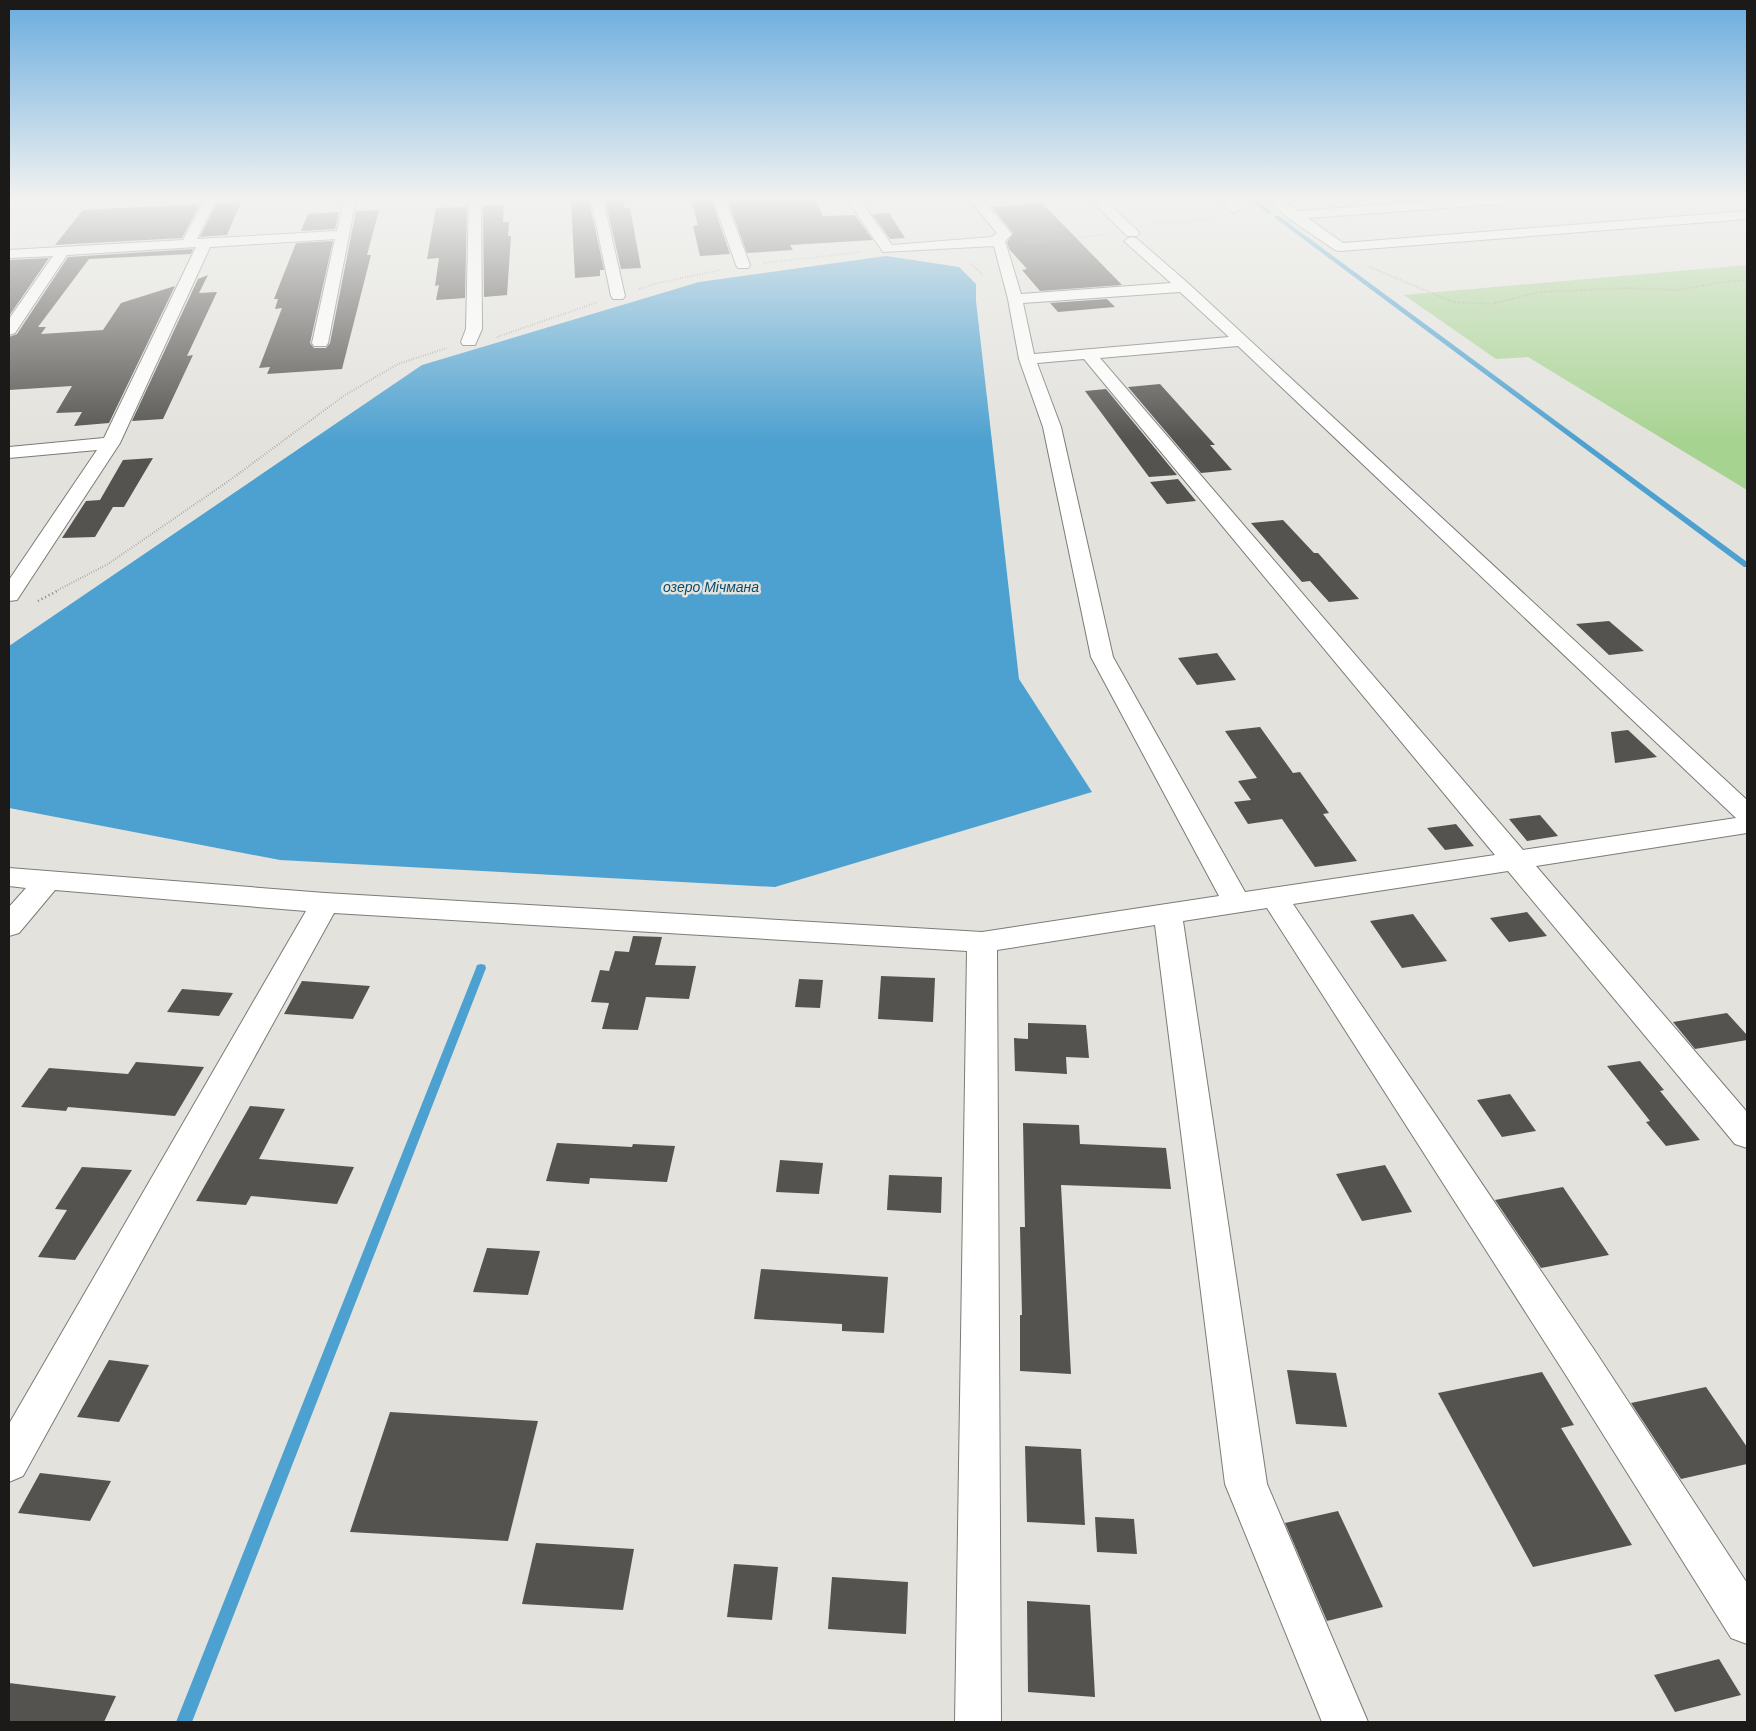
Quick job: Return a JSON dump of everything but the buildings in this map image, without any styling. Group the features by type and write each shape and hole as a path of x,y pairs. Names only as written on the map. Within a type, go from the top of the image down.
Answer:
{"street":[{"path":"9,330 43,280"},
{"path":"9,595 111,443 180,280"},
{"path":"320,343 333,280"},
{"path":"469,342 474,330 474,280"},
{"path":"614,280 618,296"},
{"path":"1009,280 1027,359 1052,427 1102,657 1237,903"},
{"path":"1177,280 1747,814"},
{"path":"1015,299 1184,287"},
{"path":"1027,359 1242,341"},
{"path":"1088,354 1747,1135"},
{"path":"9,452 111,443"},
{"path":"9,877 325,903 982,942 1747,825"},
{"path":"9,926 48,880"},
{"path":"1274,898 1578,1358 1747,1622"},
{"path":"9,1462 325,903"},
{"path":"1168,914 1246,1484 1345,1722"},
{"path":"978,1722 982,942"}],"path":[{"path":"31,604 108,564 230,480 317,414 398,364 469,342 494,338 658,283 673,280"},
{"path":"1397,280 1453,302 1491,304 1540,292 1629,288 1675,290 1747,280"}],"green space":[{"path":"1578,280 1747,280 1747,490 1528,357 1496,359 1404,295"}],"water":[{"name":"озеро Мічмана","path":"715,280 972,280 976,284 976,301 1019,679 1092,792 775,887 280,860 9,808 9,646 422,365 699,282"}],"waterway":[{"path":"1362,280 1747,565"},
{"path":"184,1722 481,968"}]}
